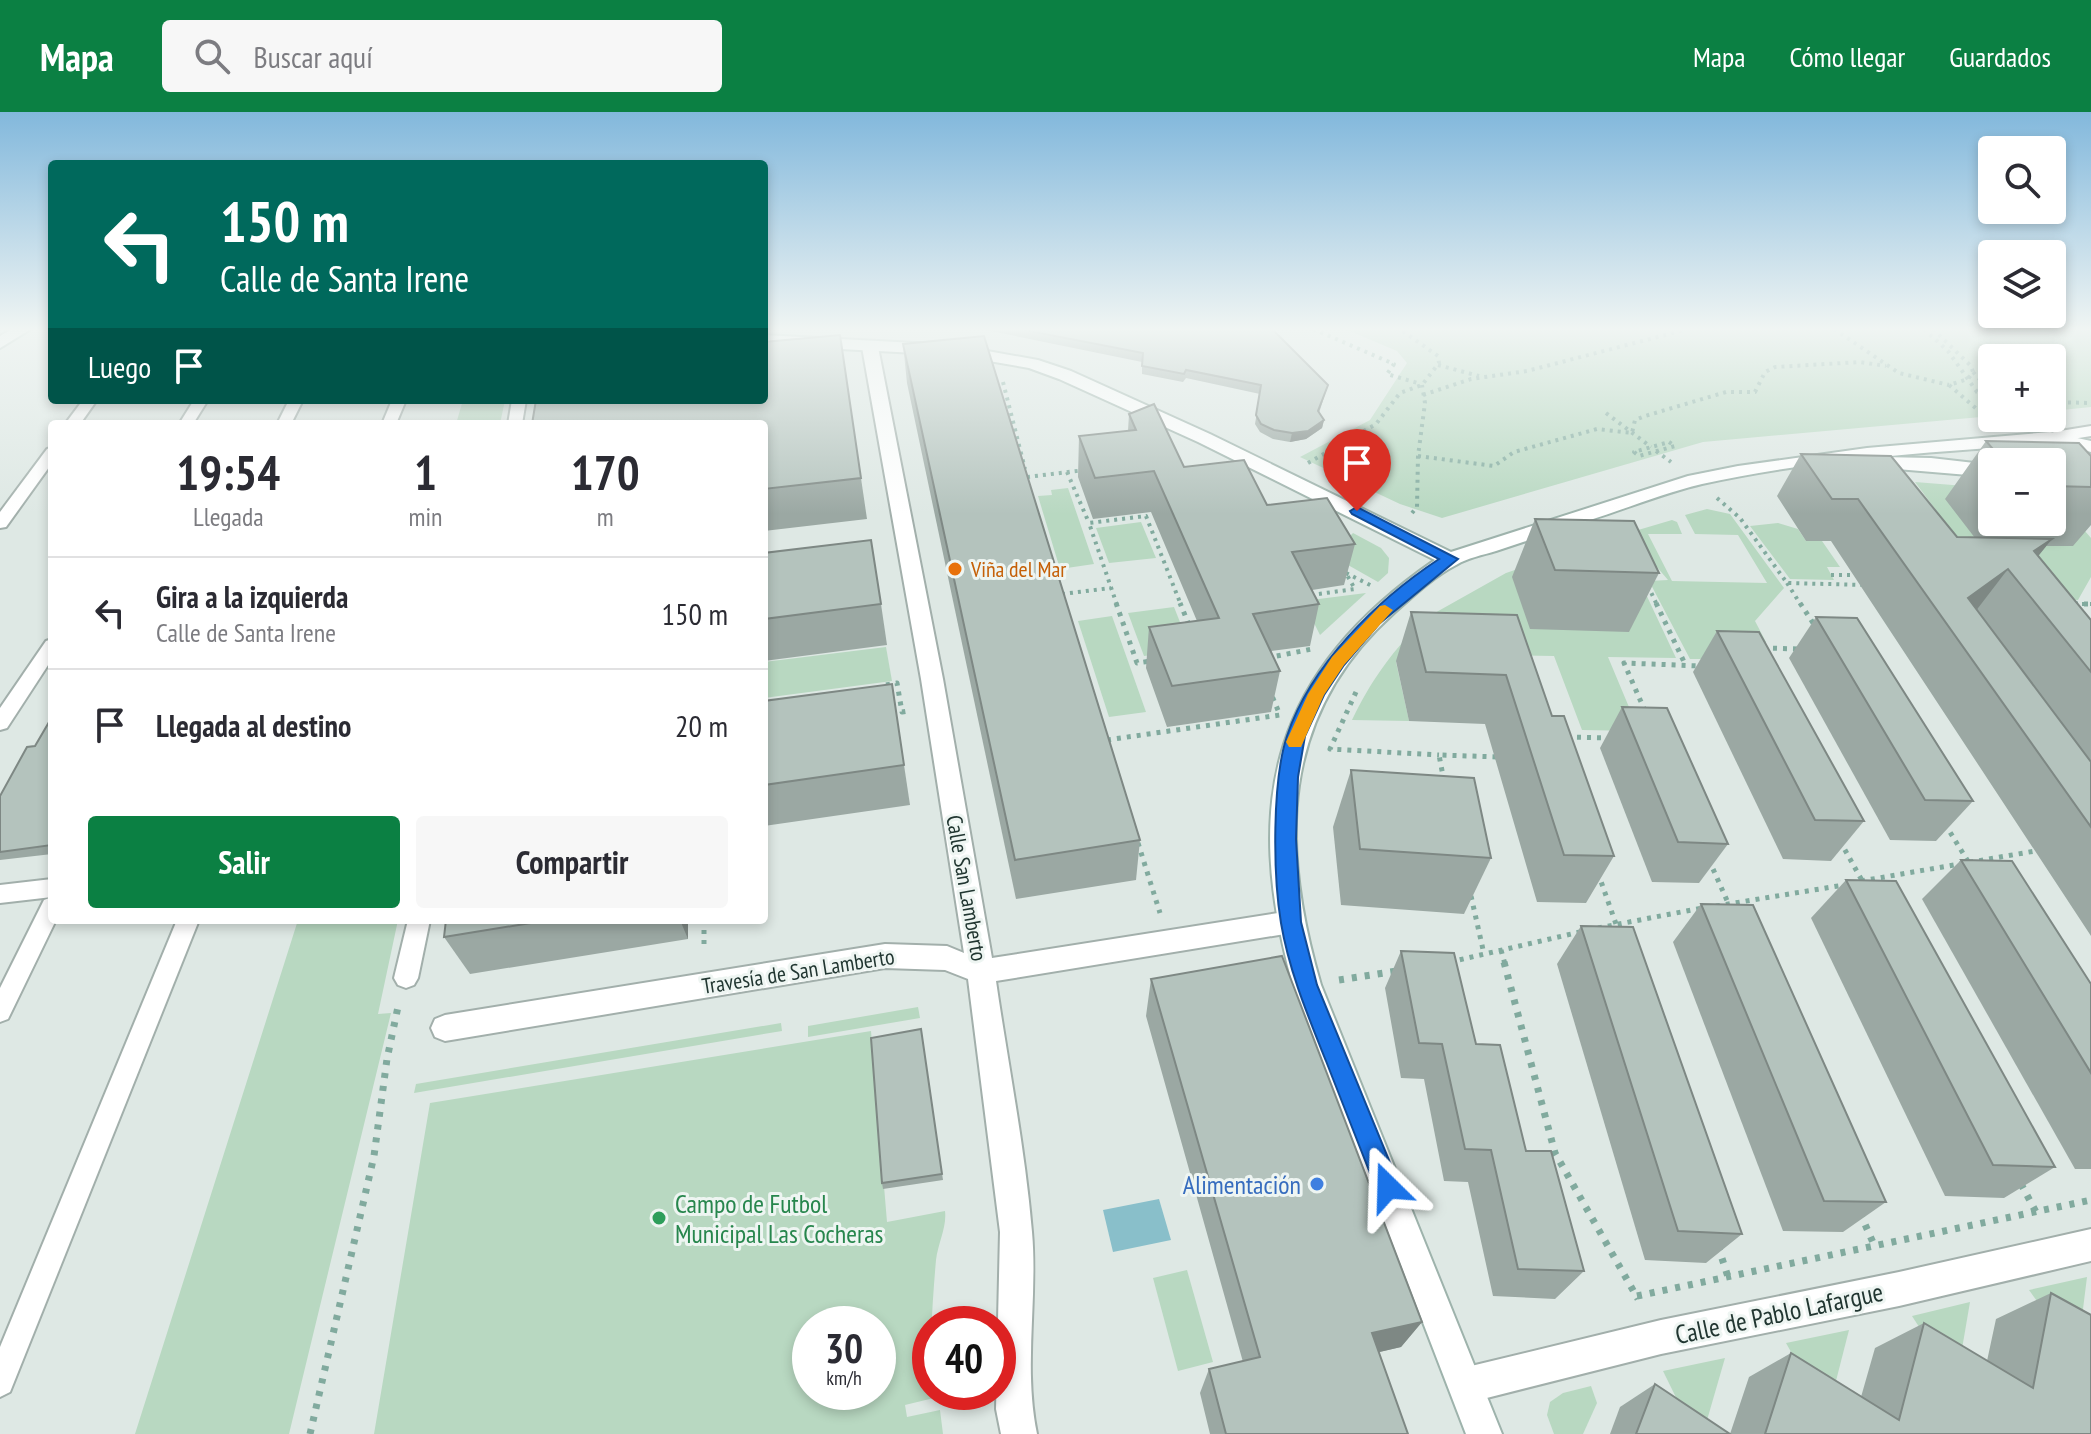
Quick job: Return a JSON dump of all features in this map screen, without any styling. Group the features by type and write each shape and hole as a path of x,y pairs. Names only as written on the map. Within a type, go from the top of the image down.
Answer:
{"street":[{"name":"Calle San Lamberto","path":"878,391 981,972 1016,1232 1017,1290 1012,1337 1014,1409 1019,1434"},
{"path":"1099,391 1286,477 1450,559"},
{"path":"1484,1434 1307,985 1291,922 1288,777 1296,736 1316,694 1373,621 1417,582 1450,559 1695,480 1786,462 1931,445 2048,438 2091,431"},
{"path":"2028,448 2048,438 2091,447"},
{"path":"1786,462 1931,464 1978,469"},
{"path":"981,972 1291,922"},
{"name":"Travesía de San Lamberto","path":"445,1028 885,956 947,958 981,972"},
{"name":"Calle de Pablo Lafargue","path":"1467,1385 1661,1337 1899,1289 2091,1245"}],"lane":[{"path":"0,523 48,457"},
{"path":"0,723 48,652"},
{"path":"28,684 48,677"},
{"path":"0,894 48,888"},
{"path":"0,1012 48,914"},
{"path":"0,1382 186,924"},
{"path":"406,978 418,924"}],"path":[{"path":"1005,391 1031,491"},
{"path":"1286,477 1376,424 1400,393 1406,391"},
{"path":"1395,531 1417,507 1418,456 1425,403 1423,391"},
{"path":"1423,395 1438,391"},
{"path":"1632,433 1635,420 1645,416 1726,392 1756,391"},
{"path":"1956,391 1978,409"},
{"path":"2066,402 2091,403"},
{"path":"1606,413 1651,447"},
{"path":"1418,456 1485,467 1500,464 1514,452 1597,429 1632,433"},
{"path":"1669,442 1675,446 1656,451 1639,456 1634,452 1669,442"},
{"path":"1656,451 1668,460"},
{"path":"1027,477 1095,469"},
{"path":"1067,472 1089,523 1137,663 1201,654 1146,516 1089,523"},
{"path":"1695,480 1740,518 1822,637"},
{"path":"1705,504 1730,497"},
{"path":"1308,596 1355,589 1339,562"},
{"path":"1831,575 1867,575"},
{"path":"1058,579 1067,608"},
{"path":"1646,581 1685,664"},
{"path":"1787,583 1872,585"},
{"path":"1062,594 1111,588"},
{"path":"2062,603 2091,604"},
{"path":"1757,647 1814,650"},
{"path":"1256,659 1319,648"},
{"path":"1646,715 1624,663 1716,667"},
{"path":"883,685 897,683 902,712 936,709"},
{"path":"1360,685 1330,749 1507,757"},
{"path":"1107,740 1280,715 1268,687"},
{"path":"1102,726 1111,755"},
{"path":"1566,737 1612,739"},
{"path":"1439,755 1446,786"},
{"path":"1942,820 1976,874"},
{"path":"1134,828 1169,941"},
{"path":"1833,828 1869,895"},
{"path":"1705,849 1735,918"},
{"path":"1437,964 1616,923 1728,903 1785,897 1967,861 2044,850"},
{"path":"1596,866 1621,938"},
{"path":"1470,893 1484,954"},
{"path":"704,924 704,947"},
{"path":"1501,950 1555,1153 1661,1337"},
{"path":"1307,985 1408,969"},
{"path":"310,1434 374,1156 381,1090 406,978"},
{"path":"2015,1170 2036,1212"},
{"path":"1637,1296 2091,1200"},
{"path":"1857,1204 1875,1247"},
{"path":"1714,1233 1728,1277"}],"green space":[{"path":"1389,391 1978,391 1978,417 1703,442 1442,518 1400,504 1300,457 1370,420"},
{"path":"2066,391 2091,391 2091,407 2066,410"},
{"path":"462,404 504,404 501,420 457,420"},
{"path":"1915,482 1965,486 1946,499 1978,515 1978,536 2018,536 2038,546 2072,546 2066,524 2066,509 2091,538 2091,577 2078,600 2032,599 1944,568 1950,529"},
{"path":"1068,488 1094,564 1060,569 1038,496 1052,495 1051,490"},
{"path":"1707,509 1730,514 1784,588 1755,621 1766,642 1719,642 1726,659 1690,659 1649,581 1668,580 1628,533 1672,520 1677,522 1682,534 1648,534 1672,581 1767,583 1738,535 1695,534 1685,515"},
{"path":"1141,522 1156,558 1109,563 1096,528"},
{"path":"1778,523 1798,529 1806,541 1822,541 1840,567 1827,567 1834,580 1790,579 1750,526"},
{"path":"1353,533 1381,548 1389,558 1388,573 1378,582 1348,565 1338,548"},
{"path":"1628,556 1676,658 1608,657 1639,731 1582,730 1554,656 1504,655 1433,614 1506,573 1538,562"},
{"path":"1366,593 1320,635 1303,601"},
{"path":"1174,607 1191,650 1144,656 1128,613"},
{"path":"1112,616 1146,712 1109,717 1078,621"},
{"path":"1419,625 1396,662 1409,721 1352,720 1381,670"},
{"path":"886,647 892,681 768,697 768,662"},
{"path":"297,924 397,924 378,1014 391,1013 289,1434 135,1434"},
{"path":"918,1007 920,1018 808,1037 808,1026"},
{"path":"781,1023 782,1031 414,1093 416,1084"},
{"name":"Campo de Futbol Municipal Las Cocheras","path":"871,1031 887,1222 945,1211 936,1260 933,1306 912,1306 912,1403 905,1405 907,1417 940,1410 943,1434 374,1434 430,1103"},
{"path":"1187,1270 1213,1362 1178,1371 1153,1278"},
{"path":"2087,1277 2077,1357 2029,1290"},
{"path":"1970,1302 1956,1384 1912,1316"},
{"path":"1849,1330 1827,1416 1786,1343"},
{"path":"1725,1358 1703,1434 1694,1434 1663,1371"},
{"path":"1591,1386 1597,1403 1583,1434 1554,1434 1547,1415 1550,1402 1563,1393"}],"water":[{"path":"1159,1199 1171,1240 1113,1252 1103,1210"}],"building":[{"path":"768,391 848,391 861,478 768,489 768,420 533,420 535,404 768,404"},
{"path":"913,391 1001,391 1140,840 1015,860"},
{"path":"1260,391 1326,391 1318,411 1324,420 1308,431 1292,433 1274,430 1261,424 1256,415"},
{"path":"1154,404 1184,467 1244,460 1267,505 1327,498 1355,544 1292,552 1319,604 1253,614 1280,671 1172,686 1149,627 1219,618 1154,471 1095,478 1079,436 1136,430 1129,414"},
{"path":"1986,441 2079,443 2091,456 2091,487 2066,486 2066,448 1992,448"},
{"path":"1801,454 1891,456 1957,537 2052,539 2034,551 2091,620 2091,672 2008,569 1968,598 2091,762 2091,827 1858,499 1832,499"},
{"path":"1535,519 1634,521 1659,573 1555,570"},
{"path":"871,540 881,604 768,618 768,553"},
{"path":"1411,612 1517,615 1552,716 1564,716 1614,856 1564,855 1506,675 1426,672"},
{"path":"1816,617 1857,618 1973,801 1925,800"},
{"path":"1717,631 1759,632 1864,821 1815,820"},
{"path":"892,684 904,765 768,784 768,700"},
{"path":"1622,707 1667,708 1728,844 1678,842"},
{"path":"48,724 48,846 0,852 0,796 27,747 35,746"},
{"path":"1351,770 1474,778 1491,858 1360,849"},
{"path":"1961,860 2012,861 2091,984 2091,1073"},
{"path":"1846,880 1896,881 2055,1167 1993,1165"},
{"path":"1701,904 1753,905 1886,1202 1824,1201"},
{"path":"446,924 524,924 444,937"},
{"path":"1581,926 1633,927 1742,1234 1678,1231"},
{"path":"1401,951 1454,953 1476,1044 1500,1045 1526,1151 1551,1151 1584,1271 1518,1269 1491,1150 1465,1149 1442,1044 1419,1043"},
{"path":"1282,956 1422,1322 1372,1333 1408,1434 1226,1434 1209,1369 1260,1357 1151,979"},
{"path":"921,1029 942,1174 882,1183 871,1038"},
{"path":"2051,1293 2091,1315 2091,1434 1765,1434 1791,1353 1899,1420 1924,1323 2033,1388"},
{"path":"1655,1384 1730,1434 1636,1434"}],"slow traffic":[{"path":"1295,742 1316,694 1338,661 1385,610"}],"place":[{"name":"Viña del Mar","path":"955,569"},
{"name":"Alimentación","path":"1317,1184"},
{"name":"Campo de Futbol Municipal Las Cocheras","path":"659,1218"}],"route":[{"path":"1357,511 1450,559 1426,575 1373,621 1338,661 1316,694 1296,736 1288,777 1286,839 1291,922 1307,985 1388,1187"}]}
